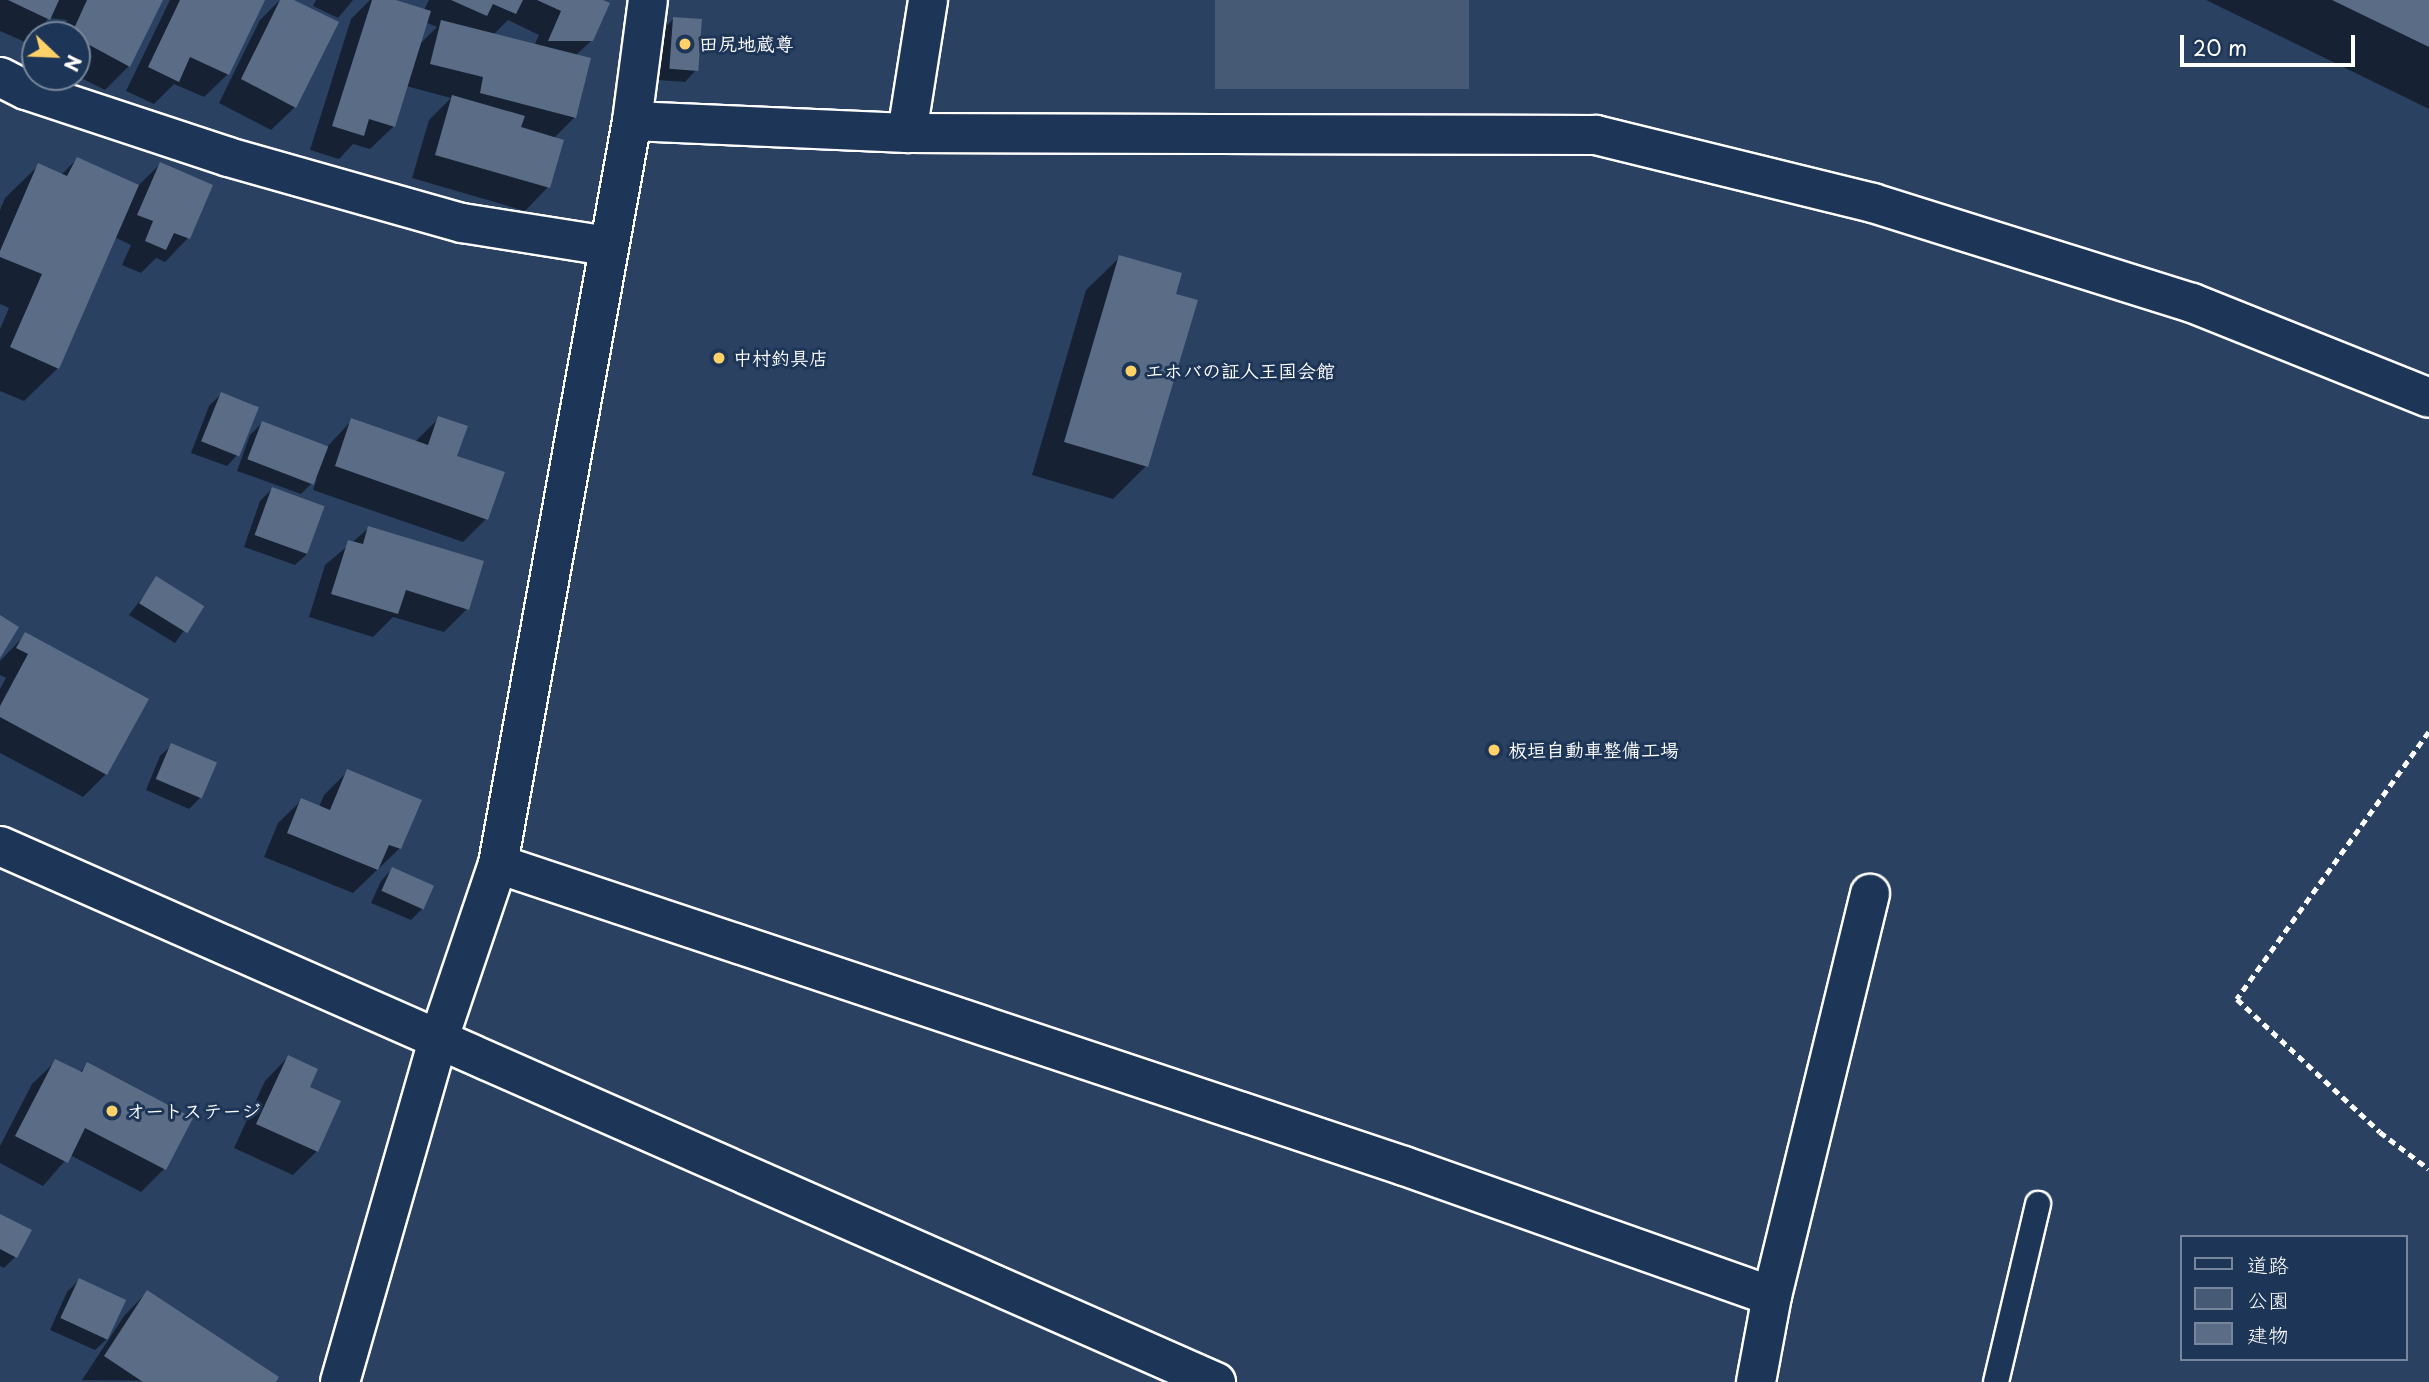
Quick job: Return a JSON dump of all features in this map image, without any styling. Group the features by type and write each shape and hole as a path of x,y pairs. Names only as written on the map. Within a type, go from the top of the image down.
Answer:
{"street":[{"path":"340,1382 438,1041 498,864 632,121 648,0"},
{"path":"907,133 928,0"},
{"path":"0,77 26,90 228,157 436,215 608,247"},
{"path":"632,121 907,133 1438,131 1595,135 1873,203 2192,303 2429,398"},
{"path":"0,846 1216,1382"},
{"path":"498,864 1404,1166 1772,1296"},
{"path":"1756,1382 1772,1296 1870,894"}],"lane":[{"path":"1996,1382 2038,1204"}],"path":[{"path":"2429,732 2237,999 2380,1132 2429,1169"}],"green space":[{"path":"1215,0 1469,0 1469,89 1215,89"}],"building":[{"path":"8,0 59,0 50,20"},
{"path":"87,0 163,0 130,67 91,46 91,21 77,21"},
{"path":"180,0 265,0 229,75 190,57 179,82 148,67"},
{"path":"280,0 294,0 339,22 296,108 241,79"},
{"path":"372,0 396,0 431,11 395,127 369,119 364,136 332,126"},
{"path":"451,0 523,0 516,14 493,4 487,16"},
{"path":"537,0 603,0 610,3 593,41 548,41 561,11"},
{"path":"2332,0 2429,0 2429,47"},
{"name":"田尻地蔵尊","path":"673,17 702,19 698,71 669,69"},
{"path":"441,20 591,58 576,118 480,93 483,77 430,64"},
{"path":"452,95 525,116 521,127 564,140 550,188 435,155"},
{"path":"77,157 139,185 59,369 10,347 42,274 0,257 0,251 38,163 67,176"},
{"path":"160,162 213,185 190,239 174,233 166,250 145,241 153,221 137,215"},
{"name":"エホバの証人王国会館","path":"1119,255 1182,273 1176,294 1198,300 1148,467 1064,442"},
{"path":"221,392 259,407 239,456 201,441"},
{"path":"438,416 468,426 457,456 505,472 488,520 335,466 351,418 428,445"},
{"path":"262,421 328,446 314,485 247,459"},
{"path":"272,487 325,506 307,554 255,535"},
{"path":"368,526 484,561 469,610 406,590 398,614 331,594 348,540 363,544"},
{"path":"156,576 204,606 187,633 139,603"},
{"path":"0,615 19,627 0,658"},
{"path":"25,632 149,699 107,775 0,717 0,706 28,654 16,648"},
{"path":"171,743 217,763 202,798 156,779"},
{"path":"347,769 422,800 401,849 389,845 378,870 287,833 301,798 330,810"},
{"path":"392,867 434,886 423,909 381,891"},
{"path":"288,1055 318,1069 310,1087 341,1101 318,1152 256,1124"},
{"path":"55,1059 82,1072 87,1062 193,1118 166,1170 85,1128 68,1163 15,1136"},
{"path":"0,1214 32,1230 17,1258 0,1249"},
{"path":"79,1278 126,1300 108,1340 60,1318"},
{"path":"147,1290 279,1377 276,1382 143,1382 104,1356"}],"place":[{"name":"田尻地蔵尊","path":"685,44"},
{"name":"中村釣具店","path":"719,358"},
{"name":"エホバの証人王国会館","path":"1131,371"},
{"name":"板垣自動車整備工場","path":"1494,750"},
{"name":"オートステージ","path":"112,1111"}]}
